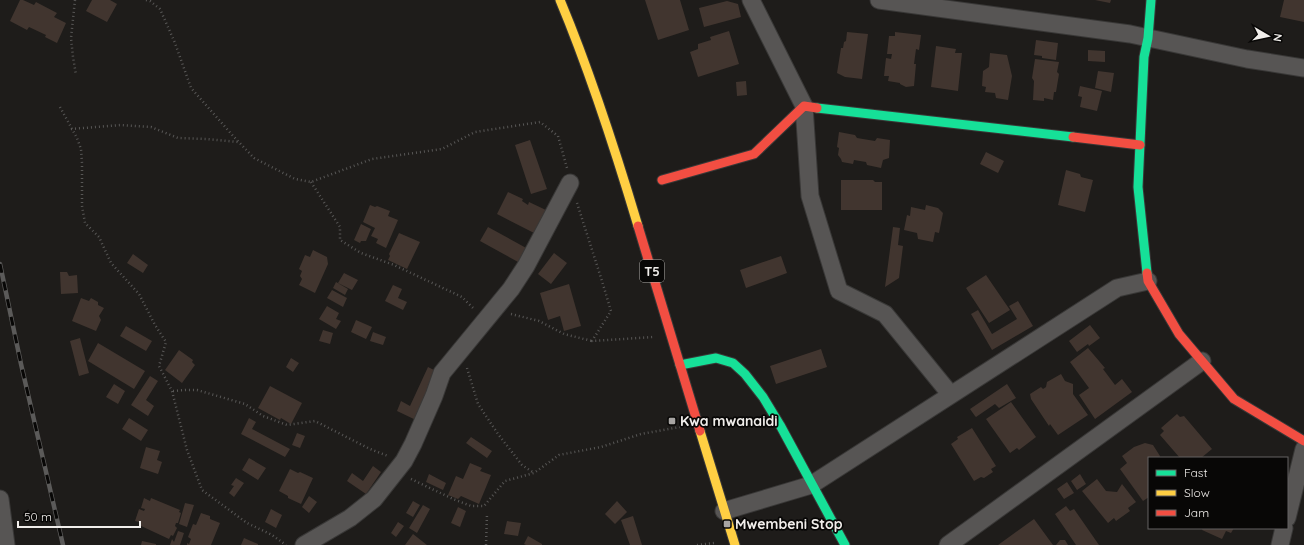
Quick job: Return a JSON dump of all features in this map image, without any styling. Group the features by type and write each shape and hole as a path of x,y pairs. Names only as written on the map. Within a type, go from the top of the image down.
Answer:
{"main road":[{"name":"T5","path":"560,0 572,26 600,106 672,336 735,545"},
{"path":"1151,0 1148,38 1144,57 1138,187 1148,281 1179,334 1234,399 1304,441"},
{"path":"662,180 754,154 804,106 1140,145"},
{"path":"680,365 716,358 733,363 745,374 763,397 780,425 844,545"}],"street":[{"path":"751,0 804,106 810,196 839,291 885,314 951,395"},
{"path":"879,0 1114,32 1247,59 1304,68"},
{"path":"304,545 350,518 374,498 404,461 434,396 442,373 511,289 526,266 570,183"},
{"path":"724,511 811,485 1117,288 1148,281"},
{"path":"948,545 1202,361"},
{"path":"1288,514 1304,449"},
{"path":"0,499 6,545"},
{"path":"1280,545 1284,529"}],"path":[{"path":"75,0 71,38 76,75"},
{"path":"146,0 150,1 160,9 175,43 191,88 254,158 295,179 311,182 372,159 442,148 475,132 540,122 558,136 570,183 611,311 592,341"},
{"path":"60,108 81,149 82,206 85,223 99,238 111,263 139,294 166,342 159,366 172,391 187,450 202,490 247,523 272,534 286,545"},
{"path":"71,129 121,125 143,126 150,127 178,138 239,142"},
{"path":"311,182 340,227 340,240 361,253 394,266 462,298 489,315 519,315 539,321 564,334 592,341 672,336"},
{"path":"462,348 478,404 498,434 522,465 534,473"},
{"path":"172,391 197,390 245,404 263,416 287,425 316,421 370,449 404,461"},
{"path":"393,474 410,478 471,506 484,506 505,482 534,473 559,455 601,447 641,434 698,424"},
{"path":"486,545 487,514"}],"building":[{"path":"20,0 34,5 36,2 57,13 54,17 66,23 57,43 45,37 46,35 29,27 27,30 10,21"},
{"path":"92,0 110,0 117,4 107,22 86,11"},
{"path":"645,0 680,0 689,30 658,40"},
{"path":"1095,0 1111,0 1110,3"},
{"path":"1284,0 1304,0 1304,22 1280,17"},
{"path":"727,1 738,4 741,17 704,27 699,8"},
{"path":"729,31 739,64 698,77 690,52 698,49 698,44 711,40 710,37"},
{"path":"847,32 868,34 862,79 845,77 837,73 841,48 843,48 844,42 846,41"},
{"path":"895,32 921,35 919,50 916,49 914,86 906,87 900,83 888,81 889,76 884,76 886,58 891,59 892,54 887,54 889,36 895,36"},
{"path":"1036,40 1058,43 1056,60 1034,55"},
{"path":"936,46 956,49 955,53 962,53 958,91 931,87"},
{"path":"1088,50 1105,51 1105,62 1088,61"},
{"path":"990,53 1007,55 1012,76 1008,100 996,98 995,93 985,92 986,87 982,86 983,71 989,67"},
{"path":"1035,59 1059,62 1057,72 1059,74 1053,100 1044,98 1044,101 1033,100 1034,81 1032,78"},
{"path":"1098,71 1114,73 1111,92 1095,88"},
{"path":"746,81 747,95 737,96 736,82"},
{"path":"1080,86 1102,91 1097,111 1080,107 1082,97 1078,96"},
{"path":"839,132 855,135 857,138 875,141 877,138 890,140 889,158 883,160 881,168 867,165 866,162 854,160 853,164 842,162 838,155 839,148 837,147"},
{"path":"530,140 547,189 531,194 515,145"},
{"path":"986,152 1004,161 998,173 980,164"},
{"path":"1066,170 1080,174 1081,177 1093,180 1085,212 1058,205"},
{"path":"841,180 873,180 875,182 882,182 882,210 841,210"},
{"path":"508,192 523,199 522,201 528,205 529,202 548,211 536,234 497,214"},
{"path":"370,205 390,211 388,216 398,220 386,248 376,243 378,239 371,236 375,228 363,222"},
{"path":"926,205 938,208 943,213 939,233 935,232 933,242 918,239 917,233 904,230 907,215 910,216 911,207 925,210"},
{"path":"361,224 371,229 366,241 361,241 360,243 354,240"},
{"path":"488,227 528,249 520,263 480,241"},
{"path":"893,227 900,228 898,245 903,246 899,278 885,287"},
{"path":"399,233 420,242 407,269 388,260 390,256 389,254"},
{"path":"313,250 327,257 328,264 315,293 299,285 302,279 300,276 302,271 299,269 305,255 310,257"},
{"path":"554,253 567,263 551,284 538,274"},
{"path":"133,254 148,265 143,273 127,263"},
{"path":"781,256 787,273 746,288 740,270"},
{"path":"60,272 67,272 69,276 77,275 78,293 61,294"},
{"path":"344,273 358,280 352,290 338,283"},
{"path":"986,275 1010,310 989,323 966,288"},
{"path":"336,282 348,289 345,295 333,288"},
{"path":"569,284 581,326 564,331 560,316 548,320 540,293"},
{"path":"393,285 402,289 398,298 407,302 403,310 385,301"},
{"path":"332,290 347,298 343,307 327,298"},
{"path":"81,298 89,301 91,298 98,302 98,305 104,308 99,316 101,320 96,331 72,321"},
{"path":"1018,301 1033,326 992,350 971,314 978,310 992,334 1017,319 1009,306"},
{"path":"327,306 339,313 336,319 341,321 336,329 319,319"},
{"path":"356,320 372,327 366,339 351,332"},
{"path":"1090,325 1100,338 1077,352 1069,341"},
{"path":"126,326 152,341 146,351 120,336"},
{"path":"323,330 333,333 330,344 319,341"},
{"path":"373,332 386,337 383,345 370,341"},
{"path":"80,338 89,373 79,376 70,341"},
{"path":"98,343 145,371 134,389 88,361"},
{"path":"1088,348 1105,368 1103,369 1115,385 1122,379 1132,392 1095,419 1079,395 1089,388 1070,362"},
{"path":"821,349 827,367 776,384 770,366"},
{"path":"179,350 193,360 192,362 195,365 182,383 165,370"},
{"path":"291,358 299,363 293,372 286,367"},
{"path":"428,367 440,373 418,421 397,411 401,401 410,406"},
{"path":"1061,374 1065,381 1073,384 1073,394 1088,415 1058,435 1050,424 1049,426 1031,399 1030,394 1041,387 1043,389 1046,387 1047,382"},
{"path":"150,376 158,381 146,400 154,406 148,416 131,405"},
{"path":"114,384 125,391 118,404 106,397"},
{"path":"1007,384 1016,398 999,408 995,404 976,417 970,409"},
{"path":"270,386 302,403 291,424 258,408"},
{"path":"1011,402 1036,437 1019,450 1017,448 1010,453 986,419"},
{"path":"1177,414 1180,417 1184,416 1212,449 1202,457 1179,457 1160,435 1164,431 1161,428"},
{"path":"129,418 148,430 141,441 122,429"},
{"path":"249,418 256,422 252,429 290,449 285,457 241,434"},
{"path":"972,428 996,466 991,469 993,472 984,478 981,477 974,481 951,444 958,439 957,437"},
{"path":"297,433 305,436 300,448 292,445"},
{"path":"471,437 492,451 487,458 466,443"},
{"path":"1145,443 1153,445 1160,456 1148,457 1148,498 1143,501 1120,469 1127,463 1122,456 1134,447"},
{"path":"146,447 160,451 157,460 162,462 158,474 140,468"},
{"path":"249,458 266,468 258,480 242,470"},
{"path":"470,463 482,468 480,471 491,475 479,504 461,496 458,499 448,495 456,476 463,479"},
{"path":"373,466 381,472 366,494 347,481 352,473 363,481"},
{"path":"290,469 313,478 301,504 288,498 288,496 279,491"},
{"path":"429,474 446,483 443,490 426,482"},
{"path":"1080,474 1086,484 1077,490 1071,481"},
{"path":"236,478 244,483 234,497 229,493 234,486 231,485"},
{"path":"1097,479 1106,491 1117,492 1122,484 1136,502 1128,508 1130,511 1116,521 1114,518 1108,523 1082,491"},
{"path":"1067,482 1074,493 1064,499 1057,489"},
{"path":"309,496 317,502 309,513 302,507"},
{"path":"144,498 150,501 151,498 180,510 179,512 181,513 178,523 176,523 175,526 177,528 173,536 171,535 169,539 139,525 139,522 135,521 139,509 144,511 145,509 141,508"},
{"path":"413,501 420,505 413,517 406,513"},
{"path":"617,501 627,512 615,524 605,514"},
{"path":"185,503 194,505 187,527 179,524"},
{"path":"423,505 430,509 417,533 409,528"},
{"path":"1066,506 1070,511 1074,509 1099,545 1076,545 1055,514"},
{"path":"458,507 466,511 460,527 451,523"},
{"path":"271,509 282,515 276,528 265,522"},
{"path":"201,513 210,516 210,519 220,523 211,545 187,545 191,539 188,537 193,524 196,525"},
{"path":"633,516 642,545 630,545 621,520"},
{"path":"1034,519 1053,545 998,545"},
{"path":"507,521 521,523 518,536 504,534"},
{"path":"398,522 404,526 396,537 391,533"},
{"path":"1233,529 1231,533 1226,531 1222,539 1202,530"},
{"path":"178,531 184,533 180,545 170,545 172,539 174,542"},
{"path":"413,534 427,545 405,545"},
{"path":"528,536 542,544 542,545 524,544"},
{"path":"244,538 258,544 258,545 241,545"},
{"path":"1060,540 1065,540 1068,545 1056,545"},
{"path":"142,541 156,544 156,545 141,545"}],"railway":[{"path":"0,264 21,364 63,545"}],"traffic: fast":[{"path":"1147,273 1138,187 1144,57 1148,38 1151,0"},
{"path":"817,108 1073,137"},
{"path":"680,365 716,358 733,363 745,374 763,397 780,425 845,545"}],"traffic: slow":[{"path":"560,0 602,112 638,226"},
{"path":"700,431 735,545"}],"traffic: jam":[{"path":"662,180 754,154 804,106 817,108"},
{"path":"1073,137 1140,145"},
{"path":"638,226 700,431"},
{"path":"1147,273 1148,281 1179,334 1234,399 1304,441"}],"place":[{"name":"Kwa mwanaidi","path":"672,421"},
{"name":"Mwembeni Stop","path":"727,524"}]}
